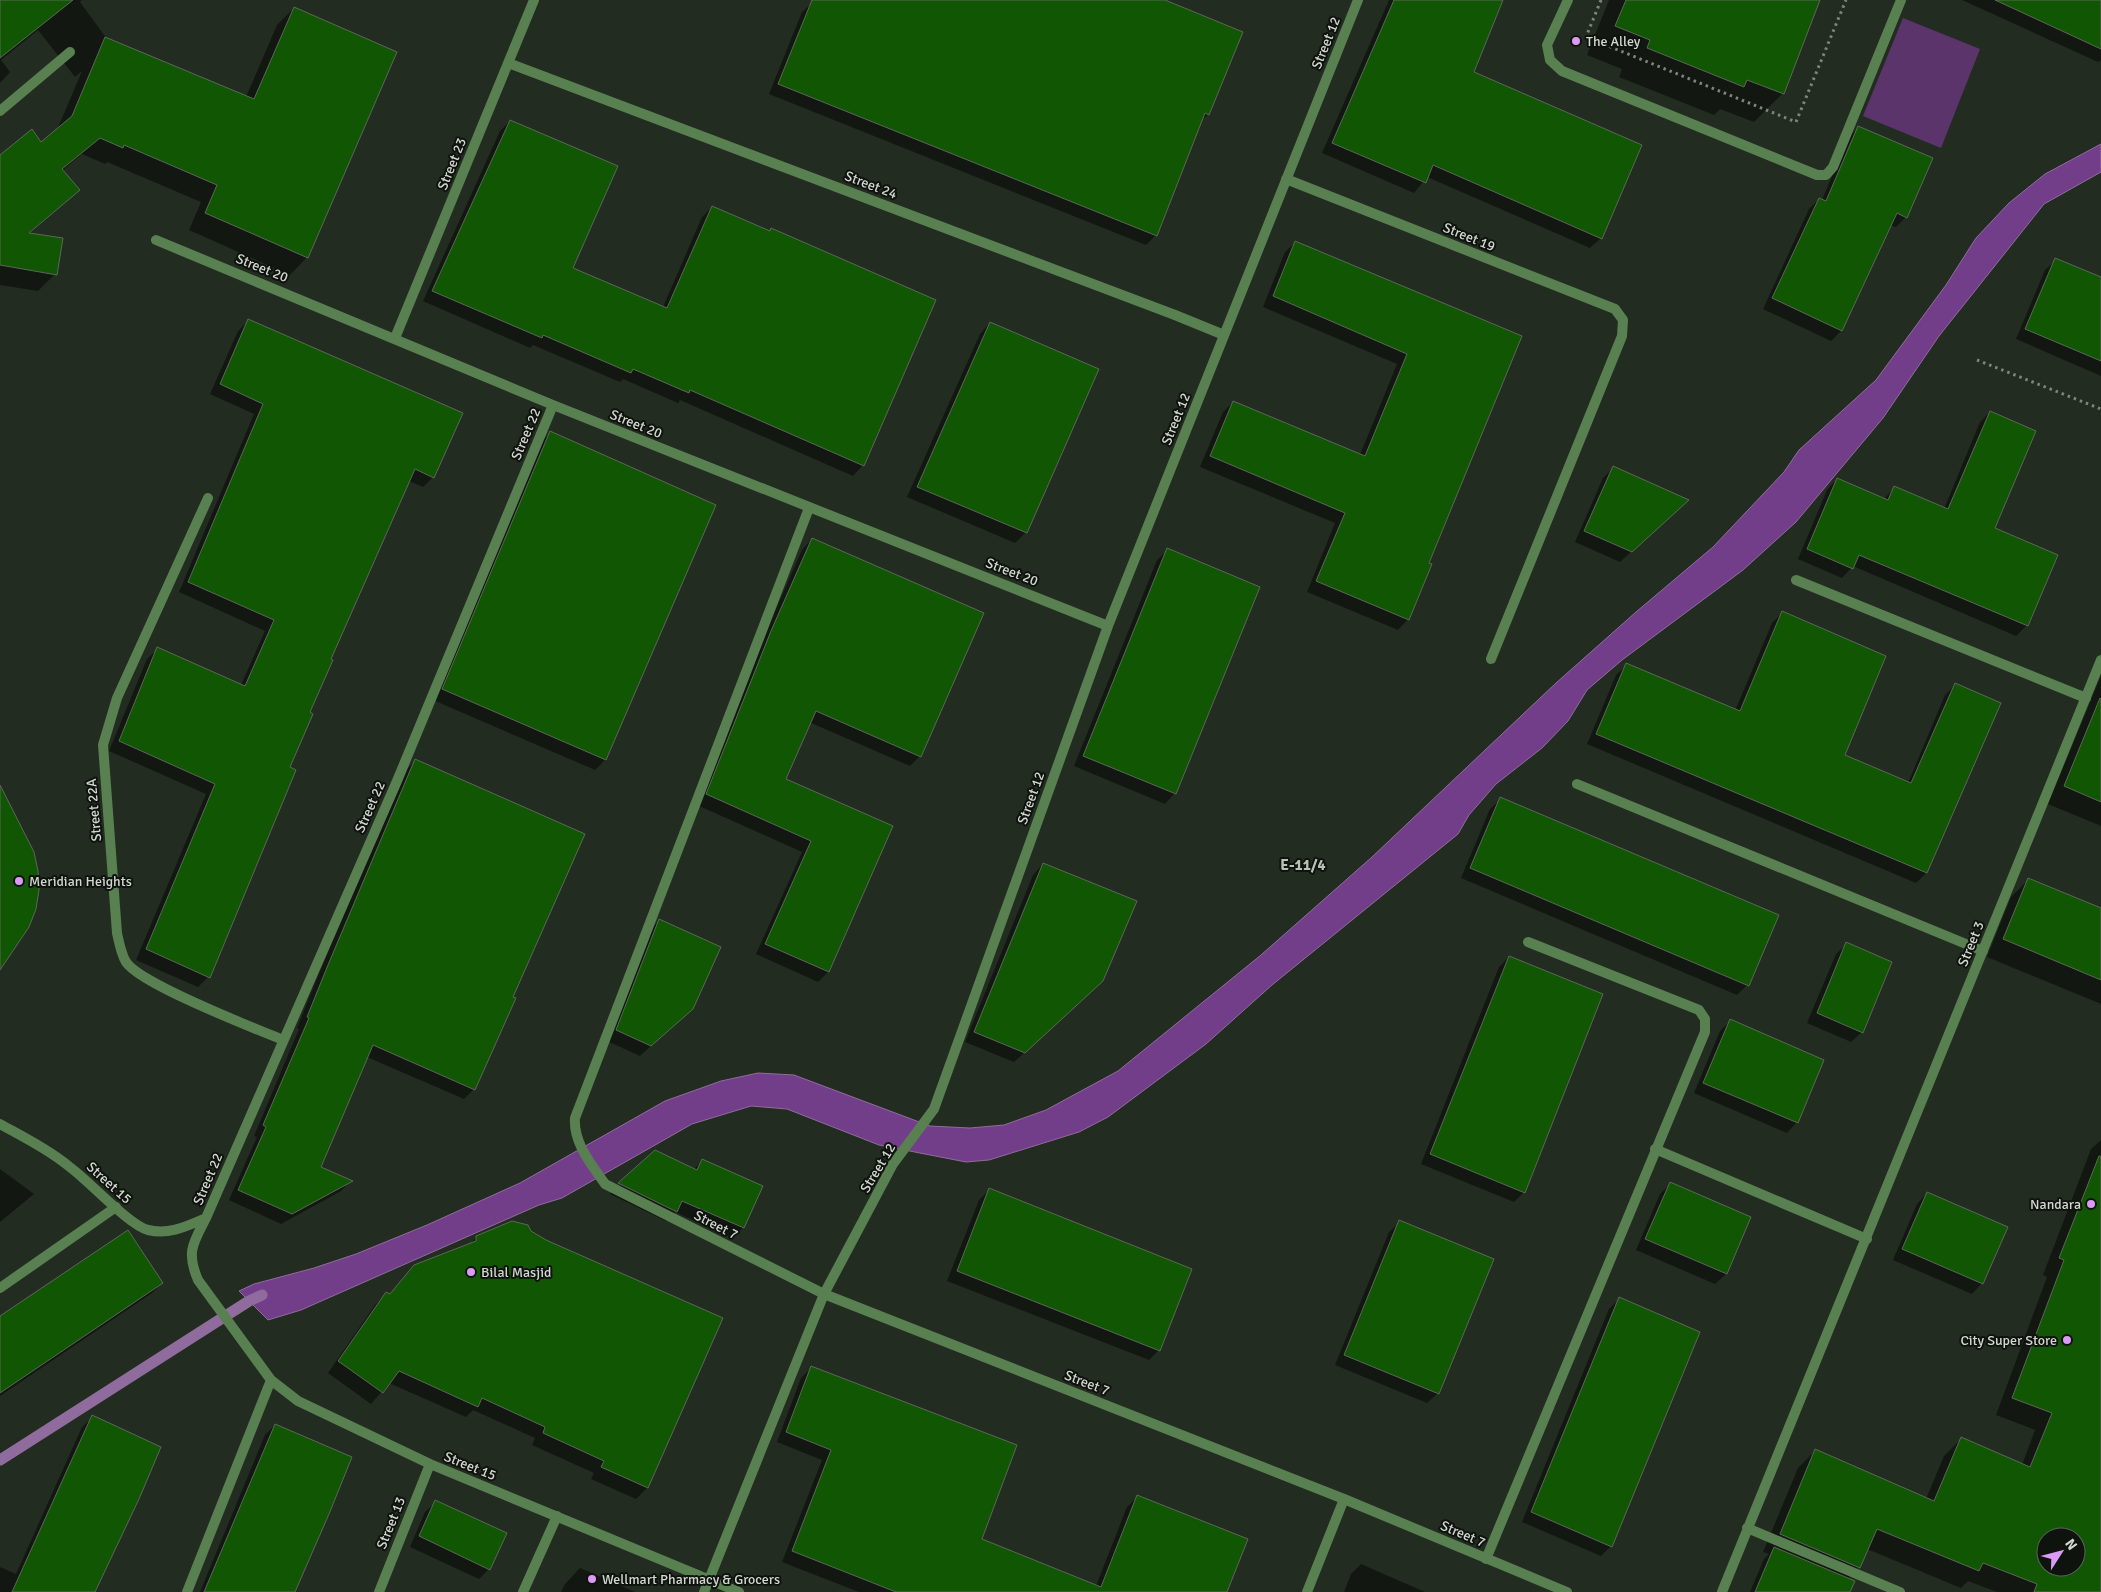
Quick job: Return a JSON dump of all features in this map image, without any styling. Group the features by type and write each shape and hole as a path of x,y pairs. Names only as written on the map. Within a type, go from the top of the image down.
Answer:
{"street":[{"name":"Street 23","path":"395,338 534,0"},
{"path":"1568,0 1547,45 1550,60 1562,71 1817,175 1826,175 1834,167 1901,0"},
{"name":"Street 12","path":"704,1592 824,1294 893,1164 934,1109 1108,626 1356,1"},
{"path":"0,111 70,52"},
{"name":"Street 24","path":"508,64 1224,335"},
{"name":"Street 19","path":"1286,179 1615,309 1624,320 1622,336 1491,658"},
{"name":"Street 20","path":"156,240 553,405 1108,626"},
{"name":"Street 22","path":"224,1317 198,1280 190,1262 193,1244 397,781 553,405"},
{"name":"Street 22A","path":"208,498 117,698 104,745 117,933 126,962 136,971 158,985 283,1040"},
{"name":"Street 7","path":"809,508 575,1118 576,1133 583,1152 604,1184 824,1294 1344,1499 1567,1592"},
{"path":"1796,580 2086,698"},
{"name":"Street 3","path":"1722,1592 2101,660"},
{"path":"1577,784 1983,952"},
{"path":"1486,1559 1705,1032 1705,1019 1699,1010 1528,942"},
{"name":"Street 15","path":"0,1124 48,1151 146,1230 172,1231 206,1218"},
{"path":"1655,1149 1867,1239"},
{"path":"0,1288 116,1207"},
{"name":"Street 15","path":"224,1317 271,1380 298,1402 430,1464 739,1592"},
{"path":"187,1592 271,1380"},
{"name":"Street 13","path":"379,1592 430,1464"},
{"path":"1307,1592 1344,1499"},
{"path":"523,1592 557,1516"},
{"path":"1747,1528 1900,1592"}],"path":[{"path":"1601,0 1586,37 1796,122 1846,0"},
{"path":"1977,360 2101,409"}],"shaded area":[{"path":"1903,18 1980,49 1941,148 1863,116"},
{"path":"2101,144 2101,172 2044,204 1939,336 1883,418 1796,522 1743,570 1622,660 1587,690 1568,721 1542,748 1496,784 1469,815 1458,834 1272,985 1206,1044 1108,1117 1079,1132 989,1160 966,1162 879,1145 787,1109 751,1106 692,1124 562,1198 539,1205 301,1310 268,1320 239,1291 254,1284 314,1268 356,1254 427,1225 520,1183 665,1101 721,1081 758,1073 794,1075 930,1126 970,1128 1004,1125 1046,1110 1118,1071 1261,955 1372,857 1556,683 1713,547 1784,472 1799,450 1876,380 1946,285 1976,238 2009,203 2045,174"}],"building":[{"path":"0,0 73,0 0,58"},
{"path":"812,0 1165,0 1243,32 1209,115 1205,113 1157,236 778,84"},
{"path":"1394,0 1503,0 1474,72 1642,145 1602,239 1433,165 1426,183 1332,143"},
{"path":"1626,0 1820,0 1784,94 1747,80 1744,87 1647,48 1650,40 1615,26"},
{"path":"1995,0 2101,0 2101,49"},
{"path":"294,7 397,52 308,258 205,213 217,185 124,145 123,148 100,138 62,169 80,190 29,233 63,238 57,275 0,265 0,155 32,129 41,142 72,116 105,37 254,99"},
{"path":"510,120 618,166 573,268 667,308 712,206 770,231 771,228 936,300 864,466 690,390 689,393 633,369 631,373 543,335 542,338 432,291"},
{"path":"1858,126 1933,158 1907,218 1897,213 1842,331 1772,298 1819,198 1826,201"},
{"path":"1295,241 1522,336 1429,563 1432,564 1409,620 1316,581 1345,513 1210,456 1233,401 1365,456 1407,354 1273,296"},
{"path":"2055,258 2101,277 2101,361 2025,329"},
{"path":"248,319 463,413 434,478 415,469 331,659 333,660 310,712 313,714 290,767 296,770 210,978 146,949 215,784 119,741 157,647 245,686 274,620 188,582 263,404 220,384"},
{"path":"990,322 1099,369 1027,533 917,487"},
{"path":"1990,411 2036,431 1995,528 2058,555 2028,626 1859,555 1853,569 1807,549 1837,478 1888,500 1894,486 1948,509"},
{"path":"550,431 716,505 606,760 442,689"},
{"path":"1613,466 1689,500 1632,552 1584,531"},
{"path":"812,538 984,613 921,757 816,711 786,779 893,826 829,972 765,944 811,841 706,794 771,631"},
{"path":"1167,548 1260,587 1176,794 1083,756"},
{"path":"1782,611 1886,656 1845,755 1911,783 1955,683 2001,703 1927,873 1596,734 1626,663 1740,711"},
{"path":"2101,699 2101,802 2064,786"},
{"path":"415,759 585,834 513,997 516,998 475,1090 373,1045 321,1167 353,1181 292,1214 238,1190 266,1127 263,1125 309,1018 307,1017 328,965"},
{"name":"Meridian Heights","path":"0,785 34,852 39,890 36,909 29,927 0,970"},
{"path":"1500,797 1779,915 1749,986 1470,868"},
{"path":"1043,863 1137,901 1103,981 1025,1053 974,1032"},
{"path":"2028,878 2101,908 2101,980 2003,939"},
{"path":"659,919 721,947 693,1009 651,1046 616,1030"},
{"path":"1846,942 1892,962 1863,1033 1817,1013"},
{"path":"1509,956 1603,994 1525,1193 1430,1154"},
{"path":"1730,1019 1824,1060 1798,1123 1703,1083"},
{"path":"655,1150 697,1170 702,1159 763,1186 744,1228 682,1201 677,1212 618,1183"},
{"path":"2099,1156 2101,1156 2101,1592 2034,1592 2037,1584 1983,1563 1979,1571 1877,1529 1860,1568 1780,1534 1815,1449 1934,1501 1961,1437 2030,1467 2052,1413 2012,1398 2064,1260 2059,1258"},
{"path":"1670,1182 1751,1217 1727,1274 1645,1239"},
{"path":"989,1188 1192,1269 1160,1351 957,1271"},
{"path":"1927,1192 2008,1227 1983,1284 1902,1249"},
{"path":"1399,1220 1494,1259 1439,1394 1344,1355"},
{"path":"512,1221 528,1225 531,1231 546,1240 723,1318 648,1488 601,1467 604,1461 543,1433 545,1427 482,1398 478,1407 399,1371 383,1393 338,1361 386,1292 390,1294 414,1265 476,1241 476,1236"},
{"path":"128,1230 163,1283 0,1393 0,1316"},
{"path":"1619,1297 1700,1332 1612,1547 1531,1512"},
{"path":"811,1366 1017,1445 982,1539 1101,1587 1137,1495 1248,1539 1227,1592 896,1592 792,1551 831,1450 786,1432"},
{"path":"92,1415 161,1447 139,1499 95,1592 12,1592"},
{"path":"275,1424 352,1457 329,1514 295,1592 204,1592"},
{"path":"435,1500 507,1533 490,1570 419,1536"},
{"path":"1774,1547 1855,1581 1850,1592 1755,1592"}],"waterway":[{"path":"0,1460 249,1301 262,1295"}],"place":[{"name":"The Alley","path":"1576,41"},
{"name":"Meridian Heights","path":"19,881"},
{"name":"Nandara","path":"2091,1204"},
{"name":"Bilal Masjid","path":"471,1272"},
{"name":"City Super Store","path":"2067,1340"},
{"name":"Wellmart Pharmacy & Grocers","path":"592,1579"}],"district":[{"name":"E-11/4","path":"1303,865"}]}
